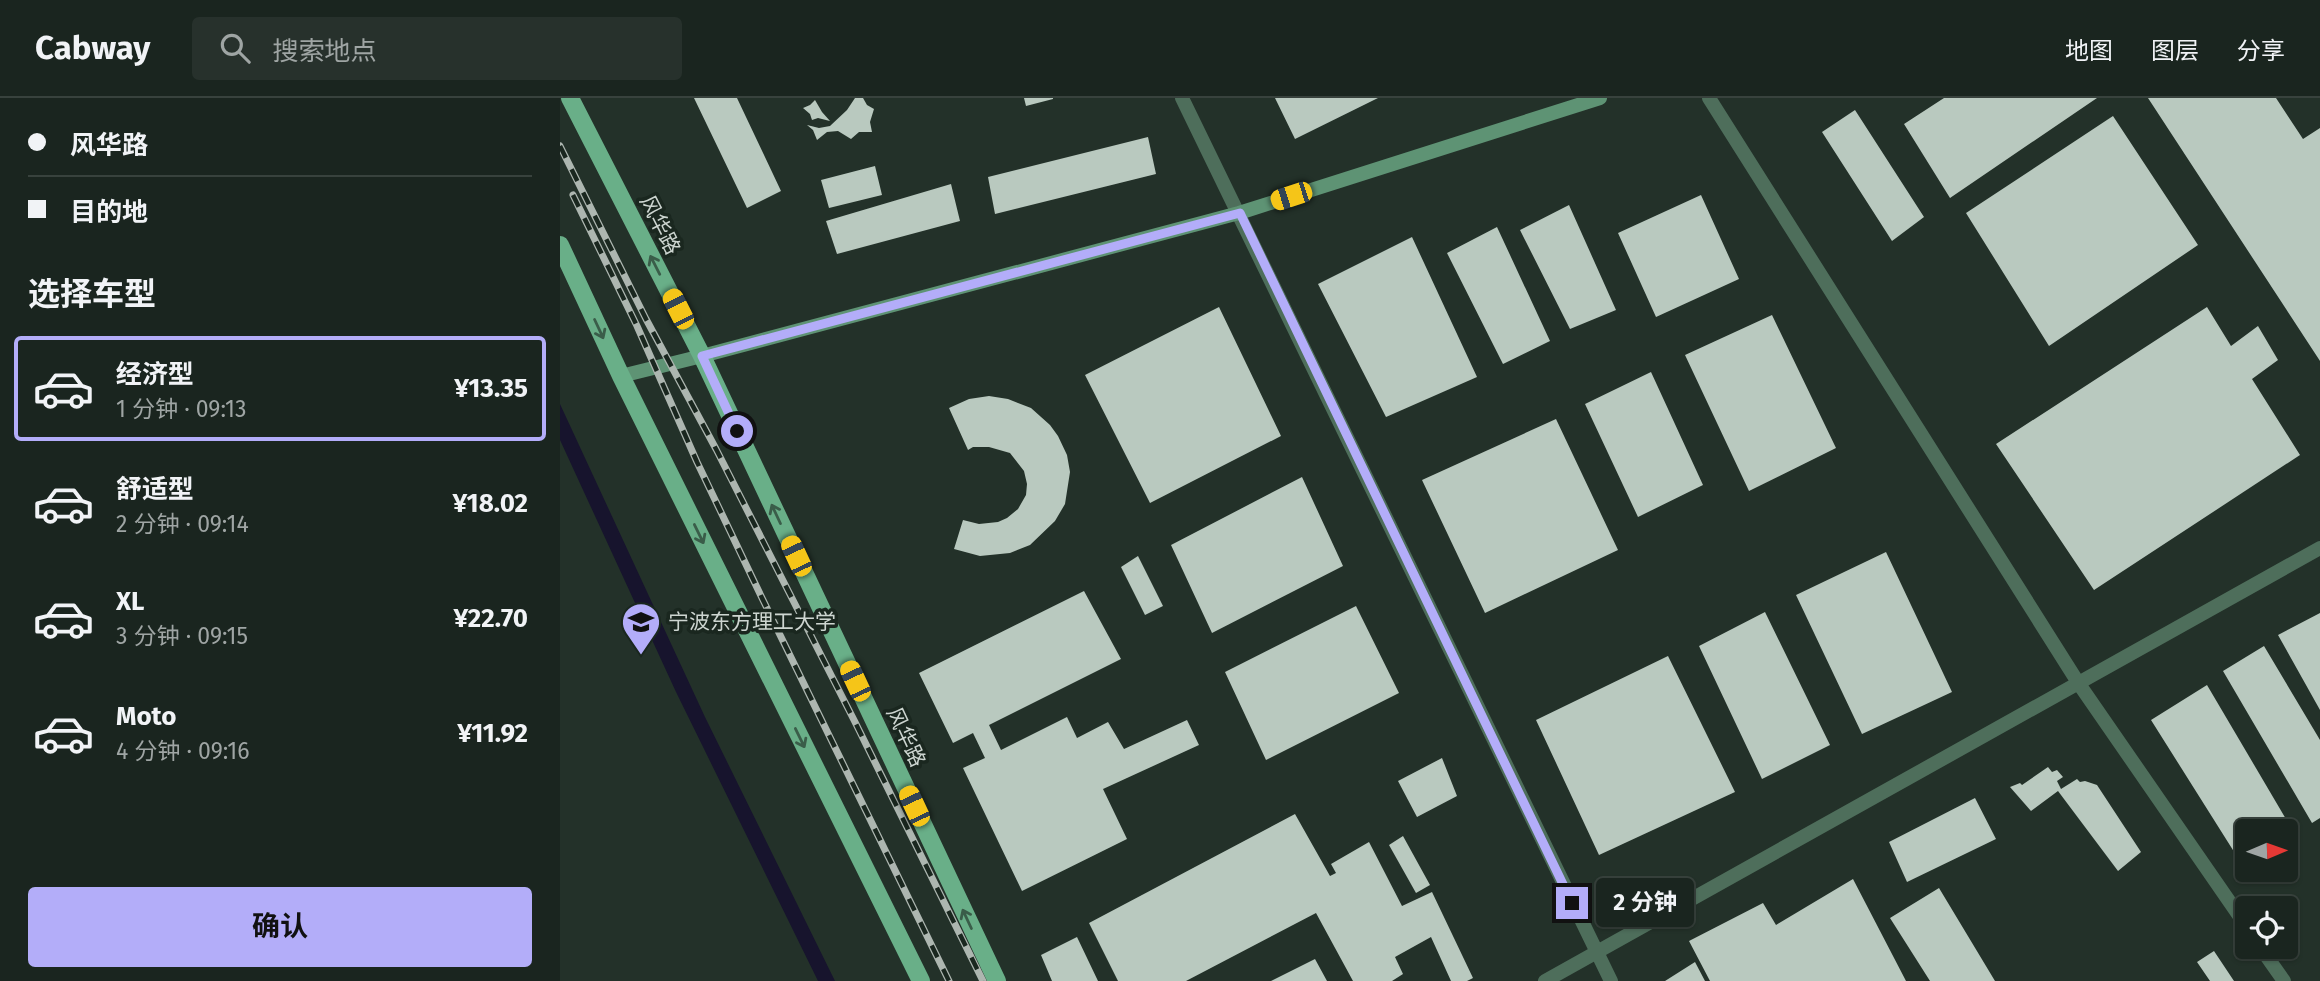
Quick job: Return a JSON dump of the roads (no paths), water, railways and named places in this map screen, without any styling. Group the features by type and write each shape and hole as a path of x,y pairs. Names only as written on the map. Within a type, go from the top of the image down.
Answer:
{"main road":[{"name":"风华路","path":"570,98 702,356 997,981"},
{"path":"621,376 1240,213 1600,98"},
{"path":"560,245 621,376 920,981"}],"street":[{"path":"1182,98 1611,981"},
{"path":"1709,98 2079,684 2235,910"},
{"path":"1545,981 2320,548"},
{"path":"2268,959 2284,981"}],"railway":[{"path":"560,146 646,319 716,449 855,722 983,981"},
{"path":"573,195 637,326 697,462 762,598 949,981"}],"place":[{"name":"宁波东方理工大学","path":"641,656"}]}
